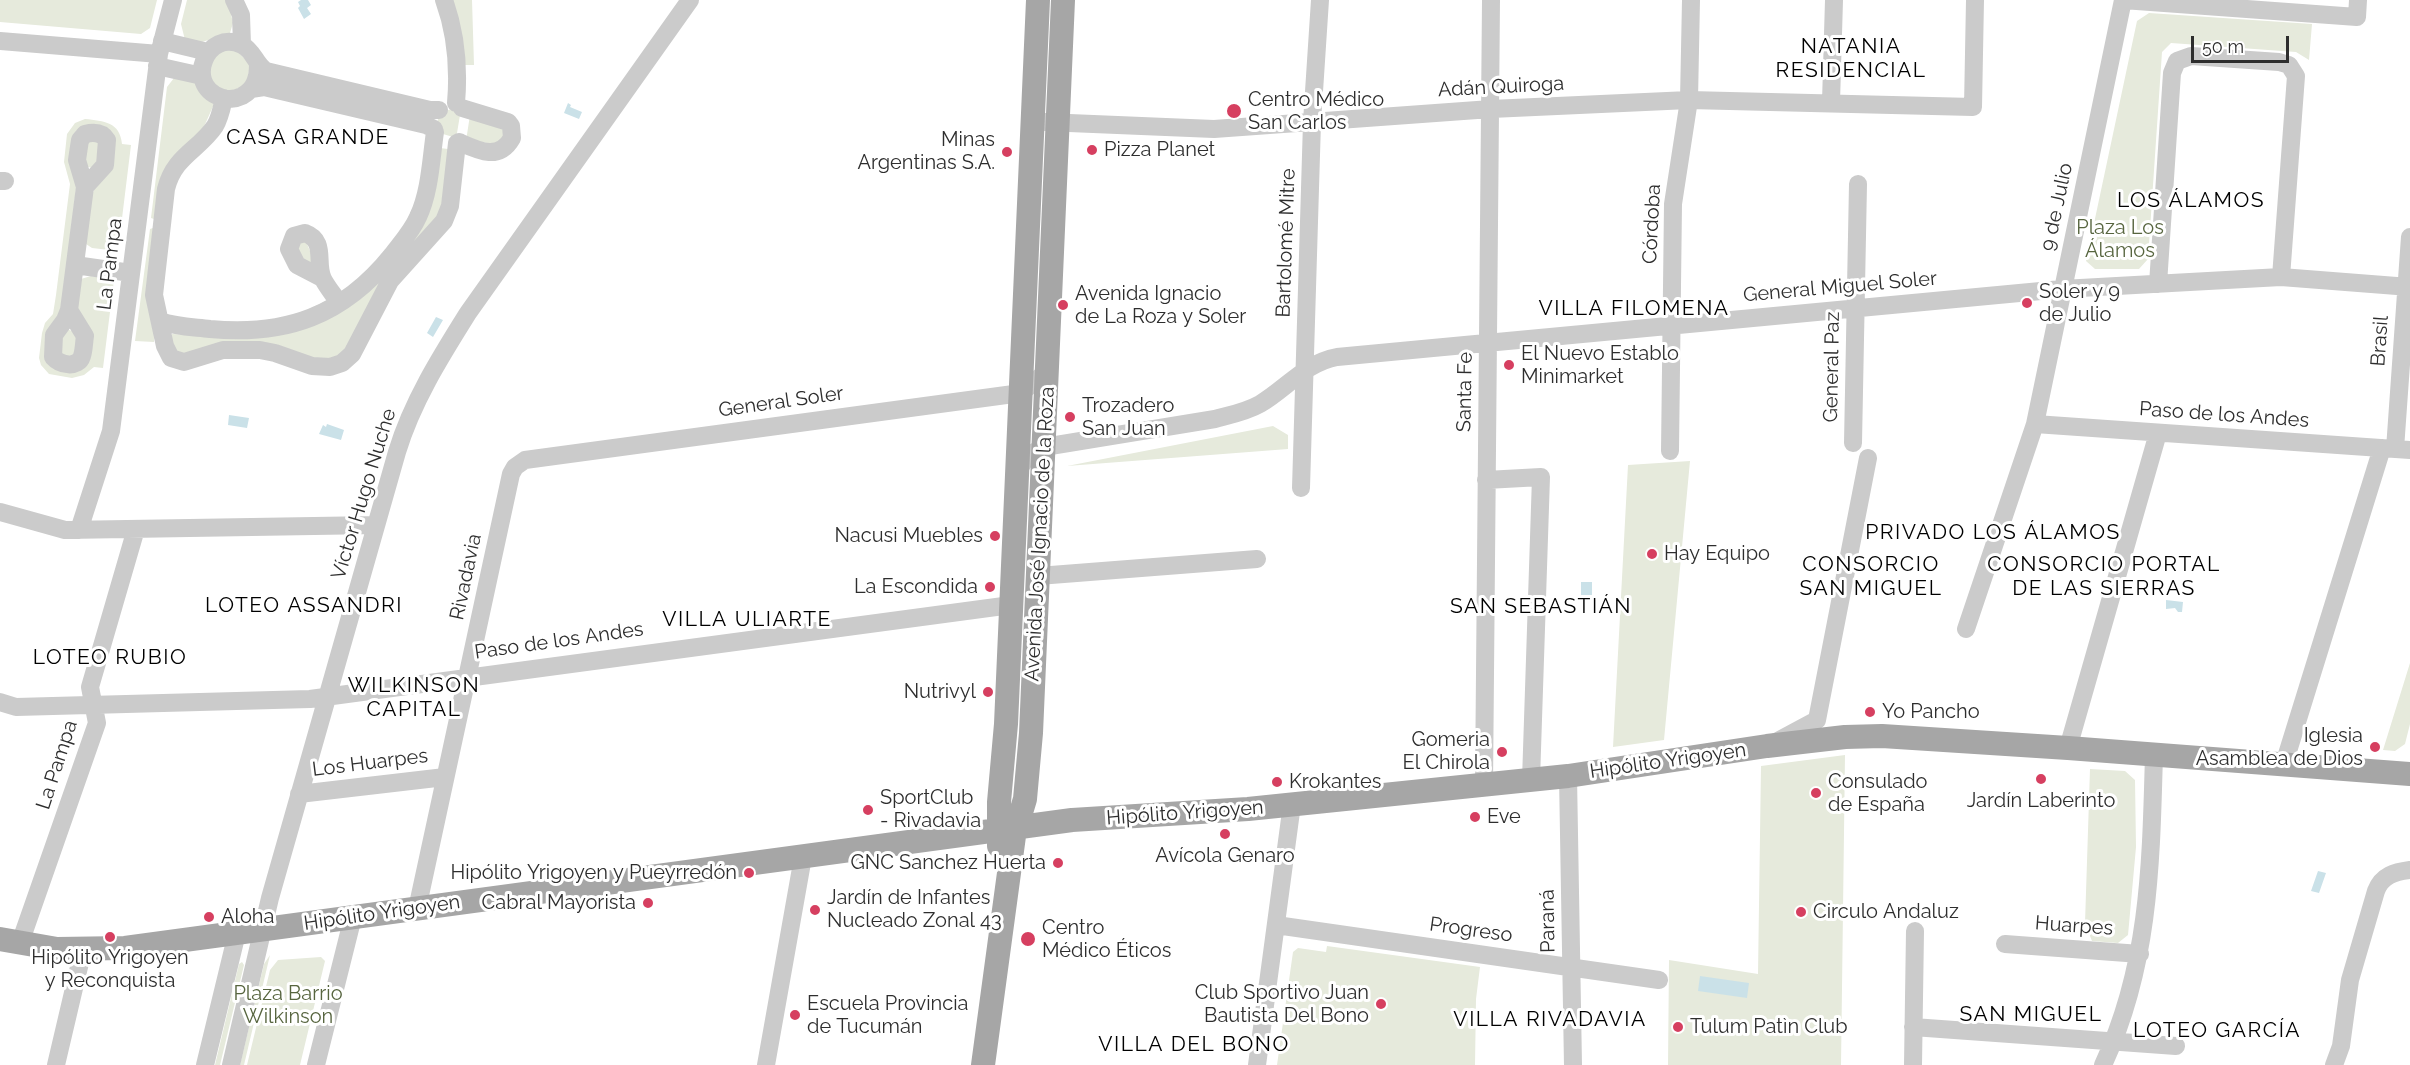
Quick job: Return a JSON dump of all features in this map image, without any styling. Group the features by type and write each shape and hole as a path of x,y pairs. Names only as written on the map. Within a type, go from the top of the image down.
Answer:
{"main road":[{"name":"Avenida José Ignacio de la Roza","path":"983,1065 1008,829 999,802 1006,724 1038,0"},
{"name":"Avenida José Ignacio de la Roza","path":"969,1065 1008,829 1025,799 1031,733 1063,0"},
{"name":"Hipólito Yrigoyen","path":"10,941 83,950 125,948 1072,820 1292,804 1531,780 1845,737 1882,736 2068,748 2410,774"}],"street":[{"name":"La Pampa","path":"79,530 111,431 160,53 173,0"},
{"path":"234,0 241,15 242,45"},
{"path":"224,98 214,127 180,160 171,173 166,189 154,286 155,303 165,346 175,361 184,362 216,352 239,349 268,351 318,367 330,367 342,363 358,347 390,281 419,246 440,227 452,199 458,143 458,75 455,41 444,0"},
{"name":"Víctor Hugo Nuche","path":"231,1065 263,929 299,794 405,428 456,332 690,0"},
{"name":"Bartolomé Mitre","path":"1301,488 1312,122 1320,0"},
{"name":"Santa Fe","path":"1484,785 1491,0"},
{"name":"Córdoba","path":"1670,451 1673,204 1689,100 1691,0"},
{"path":"1831,102 1834,0"},
{"name":"Adán Quiroga","path":"1033,122 1214,129 1491,109 1689,100 1973,107 1975,0"},
{"path":"2124,0 2357,9"},
{"name":"9 de Julio","path":"1966,629 2036,424 2062,289 2124,0"},
{"path":"0,41 160,53 208,52"},
{"path":"251,88 264,87 426,125 435,130 443,140 484,151 499,152 512,138 512,126 508,122 459,105 449,104 439,110 430,110 267,71 242,45 231,42 222,43 208,52 202,62 202,76 208,89 224,98 242,96 251,88 258,74 258,64"},
{"path":"160,53 202,76"},
{"path":"2158,284 2172,73 2177,61 2191,56 2279,62 2289,65 2296,76 2281,277"},
{"path":"160,321 174,325 227,331 264,331 318,315 363,287 373,278 415,222 425,192 435,130 434,120 439,110"},
{"name":"General Paz","path":"1853,443 1858,184"},
{"path":"69,310 85,187"},
{"path":"138,222 161,225"},
{"name":"Brasil","path":"2284,764 2396,449 2410,237"},
{"path":"75,259 132,267"},
{"name":"General Miguel Soler","path":"1017,471 1029,455 1044,447 1204,421 1239,413 1264,401 1317,362 1336,357 2062,289 2281,277 2408,287"},
{"path":"322,278 339,303"},
{"path":"1020,393 1047,371"},
{"name":"General Soler","path":"516,467 525,460 1020,393"},
{"name":"Paso de los Andes","path":"2036,424 2396,449"},
{"path":"2068,748 2158,433"},
{"path":"1767,746 1817,720 1868,458"},
{"name":"Rivadavia","path":"417,909 511,474 516,467"},
{"path":"1486,480 1541,477 1531,780"},
{"path":"0,512 65,530 376,525"},
{"name":"La Pampa","path":"10,941 97,723 90,687 136,529"},
{"path":"1038,576 1257,559"},
{"name":"Paso de los Andes","path":"327,696 1011,604"},
{"path":"0,702 16,707 310,699 327,696"},
{"path":"2103,1065 2114,1041 2140,954 2150,877 2154,754"},
{"name":"Paraná","path":"1568,776 1573,1065"},
{"name":"Los Huarpes","path":"299,794 445,777"},
{"path":"1257,1065 1292,804"},
{"path":"766,1065 803,857"},
{"path":"2334,1065 2341,1046 2350,980 2376,891 2385,878 2410,870"},
{"path":"316,1065 353,917"},
{"name":"Progreso","path":"1276,925 1659,980"},
{"path":"1913,1065 1915,931"},
{"path":"205,1065 237,933"},
{"name":"Huarpes","path":"2006,944 2140,954"},
{"path":"56,1065 83,950"},
{"path":"1913,1027 2176,1046"}],"green space":[{"path":"0,0 157,0 150,28 141,34 0,22"},
{"path":"187,0 228,0 233,23 230,33 202,42 185,40 181,24"},
{"path":"452,0 472,0 474,65 464,65"},
{"name":"Plaza Los Álamos","path":"2149,13 2312,24 2309,60 2296,52 2171,43 2162,52 2148,259 2139,269 2095,269 2086,261 2137,21"},
{"path":"235,49 250,64 247,84 228,93 210,82 208,77 215,53"},
{"path":"174,78 196,82 215,102 202,131 175,155 154,219 151,218 167,87"},
{"path":"453,109 460,115 457,133 453,137 443,134 437,124 442,114"},
{"path":"470,115 500,123 505,133 499,144 466,141"},
{"path":"85,119 110,124 118,131 122,144 131,145 118,251 92,248 86,244 88,204 115,141 77,130 73,135 77,181 61,310 46,357 75,371 77,308 81,279 91,276 114,280 103,368 94,367 84,375 72,378 49,374 41,365 39,358 45,323 53,314 70,184 64,162 67,134 75,123"},
{"path":"91,140 99,142 100,161 92,168 85,166 84,147"},
{"path":"440,148 448,149 443,211 365,317 338,360 176,354 172,334 249,337 382,275"},
{"path":"153,228 154,342 135,341 150,229"},
{"path":"305,239 315,263 303,261 295,245"},
{"path":"67,329 77,333 76,350 71,357 63,356 60,348 62,335"},
{"path":"1273,426 1288,435 1288,449 1067,466"},
{"name":"Hay Equipo","path":"1690,461 1664,740 1613,747 1628,465"},
{"path":"2410,663 2410,724 2405,744 2395,751 2383,750"},
{"name":"Circulo Andaluz","path":"1845,755 1841,1065 1668,1065 1669,960 1758,974 1761,766"},
{"path":"2090,769 2125,771 2135,780 2136,847 2128,935 2118,943 2092,941 2090,924 2085,923"},
{"name":"Club Sportivo Juan Bautista Del Bono","path":"1327,946 1480,967 1476,999 1475,1065 1277,1065 1293,952 1298,948 1326,952"},
{"path":"270,955 244,1065 240,1065 264,964"},
{"name":"Plaza Barrio Wilkinson","path":"321,957 325,961 300,1065 247,1065 270,970 278,960"},
{"path":"242,962 244,965 220,1065 215,1065 239,964"}],"water":[{"path":"308,0 311,5 307,8 311,14 304,19 298,8 300,6 298,2"},
{"path":"568,103 570,107 582,112 579,119 564,113"},
{"path":"436,317 443,320 433,337 427,333"},
{"path":"229,415 249,418 247,428 228,425"},
{"path":"327,424 344,430 341,440 319,434 323,425 326,427"},
{"path":"1581,582 1592,582 1592,595 1586,595 1586,600 1581,600"},
{"path":"2166,600 2183,602 2182,612 2178,612 2175,608 2166,609"},
{"path":"2318,871 2326,873 2319,893 2311,891"},
{"path":"1700,976 1749,983 1747,998 1698,991"}],"place":[{"name":"Centro Médico San Carlos","path":"1234,111"},
{"name":"Pizza Planet","path":"1092,150"},
{"name":"Minas Argentinas S.A.","path":"1007,152"},
{"name":"Soler y 9 de Julio","path":"2027,303"},
{"name":"Avenida Ignacio de La Roza y Soler","path":"1063,305"},
{"name":"El Nuevo Establo Minimarket","path":"1509,365"},
{"name":"Trozadero San Juan","path":"1070,417"},
{"name":"Nacusi Muebles","path":"995,536"},
{"name":"Hay Equipo","path":"1652,554"},
{"name":"La Escondida","path":"990,587"},
{"name":"Nutrivyl","path":"988,692"},
{"name":"Yo Pancho","path":"1870,712"},
{"name":"Iglesia Asamblea de Dios","path":"2375,747"},
{"name":"Gomeria El Chirola","path":"1502,752"},
{"name":"Jardín Laberinto","path":"2041,779"},
{"name":"Krokantes","path":"1277,782"},
{"name":"Consulado de España","path":"1816,793"},
{"name":"SportClub - Rivadavia","path":"868,810"},
{"name":"Eve","path":"1475,817"},
{"name":"Avícola Genaro","path":"1225,834"},
{"name":"GNC Sanchez Huerta","path":"1058,863"},
{"name":"Hipólito Yrigoyen y Pueyrredón","path":"749,873"},
{"name":"Cabral Mayorista","path":"648,903"},
{"name":"Jardín de Infantes Nucleado Zonal 43","path":"815,910"},
{"name":"Circulo Andaluz","path":"1801,912"},
{"name":"Aloha","path":"209,917"},
{"name":"Hipólito Yrigoyen y Reconquista","path":"110,937"},
{"name":"Centro Médico Éticos","path":"1028,939"},
{"name":"Club Sportivo Juan Bautista Del Bono","path":"1381,1004"},
{"name":"Escuela Provincia de Tucumán","path":"795,1015"},
{"name":"Tulum Patìn Club","path":"1678,1027"}],"district":[{"name":"NATANIA RESIDENCIAL","path":"1851,59"},
{"name":"CASA GRANDE","path":"308,138"},
{"name":"LOS ÁLAMOS","path":"2191,201"},
{"name":"VILLA FILOMENA","path":"1634,309"},
{"name":"PRIVADO LOS ÁLAMOS","path":"1993,533"},
{"name":"CONSORCIO SAN MIGUEL","path":"1871,577"},
{"name":"CONSORCIO PORTAL DE LAS SIERRAS","path":"2104,577"},
{"name":"LOTEO ASSANDRI","path":"304,606"},
{"name":"SAN SEBASTIÁN","path":"1541,607"},
{"name":"VILLA ULIARTE","path":"747,620"},
{"name":"LOTEO RUBIO","path":"110,658"},
{"name":"WILKINSON CAPITAL","path":"414,698"},
{"name":"SAN MIGUEL","path":"2031,1015"},
{"name":"VILLA RIVADAVIA","path":"1550,1020"},
{"name":"LOTEO GARCÍA","path":"2217,1031"},
{"name":"VILLA DEL BONO","path":"1194,1045"}]}
